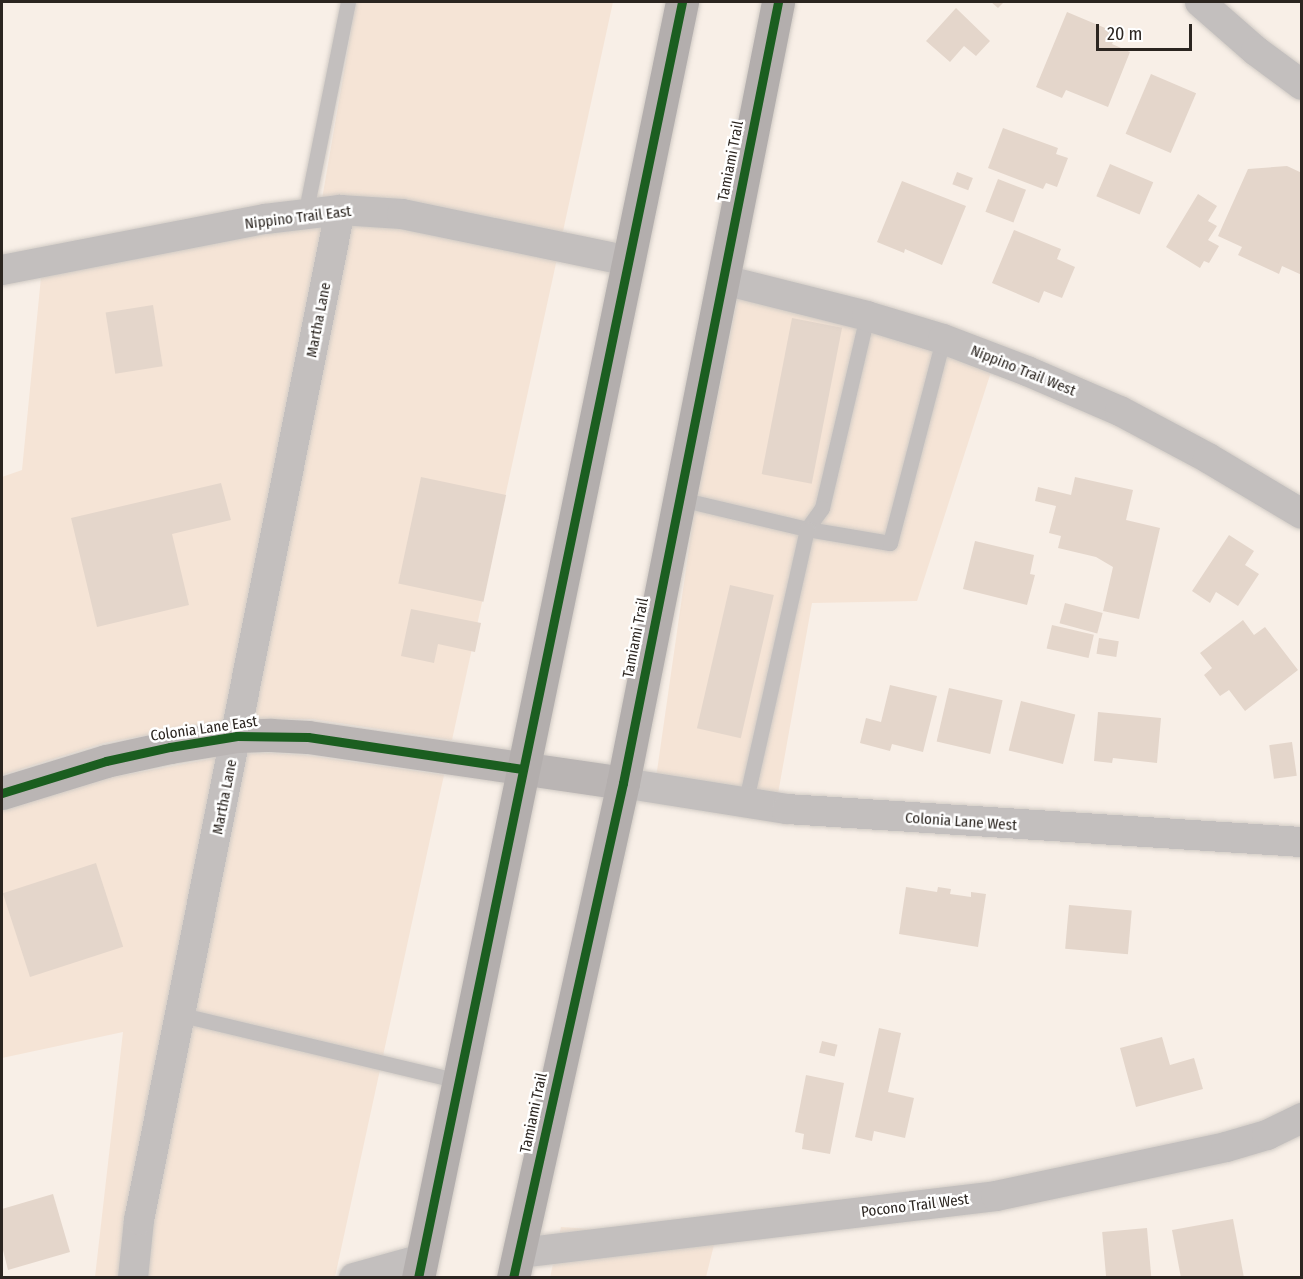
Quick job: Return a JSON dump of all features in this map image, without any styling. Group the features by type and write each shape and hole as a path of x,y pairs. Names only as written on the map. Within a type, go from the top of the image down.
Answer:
{"main road":[{"path":"423,1272 523,769 682,2"},
{"name":"Tamiami Trail","path":"516,1265 623,783 778,2"}],"street":[{"path":"1200,2 1256,51 1302,85"},
{"name":"Nippino Trail East","path":"2,270 265,219 340,210 402,214 629,261"},
{"name":"Martha Lane","path":"133,1278 139,1220 182,1016 340,210"},
{"name":"Nippino Trail West","path":"724,280 867,316 943,339 1027,371 1120,411 1208,458 1302,514"},
{"name":"Colonia Lane East","path":"2,793 106,761 237,736 308,737 623,783"},
{"name":"Colonia Lane West","path":"623,783 745,804 938,821 1302,842"},
{"name":"Pocono Trail West","path":"516,1265 996,1196 1226,1147 1267,1135 1302,1118"},
{"path":"354,1278 423,1272"}],"lane":[{"path":"305,215 348,2"},
{"path":"745,804 807,529 822,508 867,316"},
{"path":"680,499 807,529 890,543 943,339"},
{"path":"182,1016 460,1081"}],"shaded area":[{"path":"356,2 613,2 452,740 312,719 236,719 104,743 2,775 2,477 22,470 43,257 322,199"},
{"path":"743,271 991,372 917,601 812,603 776,805 654,792 694,513"},
{"path":"237,754 305,755 444,775 335,1277 95,1277 123,1032 2,1058 2,811 108,778"},
{"path":"561,1227 716,1237 706,1277 550,1278"}],"building":[{"path":"991,2 1004,2 998,8"},
{"path":"956,8 990,41 976,56 964,46 950,62 926,41"},
{"path":"1067,12 1117,33 1112,44 1130,52 1108,107 1066,90 1062,98 1036,87"},
{"path":"1151,74 1196,93 1171,153 1126,134"},
{"path":"1003,128 1058,148 1056,154 1068,158 1057,187 1046,183 1043,189 988,168"},
{"path":"1110,164 1153,182 1140,215 1096,196"},
{"path":"1287,166 1302,173 1302,275 1282,266 1279,274 1238,255 1242,247 1218,236 1248,169"},
{"path":"957,172 973,178 968,190 952,184"},
{"path":"998,179 1026,190 1013,222 985,212"},
{"path":"902,181 966,206 942,265 905,249 904,253 877,242"},
{"path":"1198,194 1217,206 1208,221 1217,226 1208,240 1219,246 1209,263 1204,261 1200,268 1166,247"},
{"path":"1014,230 1061,249 1057,259 1075,267 1062,298 1044,291 1039,303 992,283"},
{"path":"153,305 163,366 115,374 106,313"},
{"path":"792,318 842,328 812,484 762,474"},
{"path":"421,477 506,495 483,602 398,584"},
{"path":"1075,477 1133,490 1126,520 1160,528 1139,619 1103,611 1113,567 1096,557 1058,548 1061,536 1049,533 1056,506 1035,501 1038,487 1071,495"},
{"path":"221,483 231,520 172,534 189,605 97,627 71,518"},
{"path":"1229,535 1254,551 1245,565 1259,574 1238,606 1216,592 1210,603 1192,591"},
{"path":"975,541 1034,555 1030,574 1035,575 1027,605 963,589"},
{"path":"730,585 774,595 741,738 697,728"},
{"path":"1065,603 1103,613 1097,633 1060,623"},
{"path":"411,609 481,623 475,652 438,644 434,663 401,656"},
{"path":"1243,620 1254,635 1265,627 1298,670 1245,711 1229,690 1220,696 1204,675 1212,668 1200,653"},
{"path":"1052,625 1094,635 1088,658 1047,648"},
{"path":"1099,638 1119,641 1116,657 1096,654"},
{"path":"890,685 937,696 923,752 892,744 890,751 860,743 866,718 881,722"},
{"path":"949,688 1003,700 990,754 937,742"},
{"path":"1021,701 1075,715 1063,764 1009,750"},
{"path":"1098,712 1161,718 1157,763 1113,758 1112,763 1094,761"},
{"path":"1292,742 1297,776 1274,779 1269,745"},
{"path":"96,863 123,947 30,977 3,893"},
{"path":"906,887 937,892 938,887 951,889 950,894 971,897 971,892 986,894 978,947 899,934"},
{"path":"1069,905 1132,910 1128,954 1065,949"},
{"path":"879,1028 901,1033 888,1092 914,1098 905,1138 874,1131 872,1141 855,1137"},
{"path":"1162,1037 1170,1065 1194,1058 1203,1089 1136,1107 1120,1048"},
{"path":"822,1041 838,1045 835,1057 819,1053"},
{"path":"806,1075 844,1083 830,1154 802,1149 804,1134 795,1132"},
{"path":"53,1194 70,1252 8,1270 2,1246 2,1209"},
{"path":"1233,1219 1244,1278 1181,1278 1172,1230"},
{"path":"1147,1228 1151,1278 1106,1278 1102,1232"}],"cycle path":[{"path":"418,1278 682,2"},
{"path":"513,1278 623,783 778,2"},
{"path":"2,793 106,761 237,736 308,737 523,769"}]}
